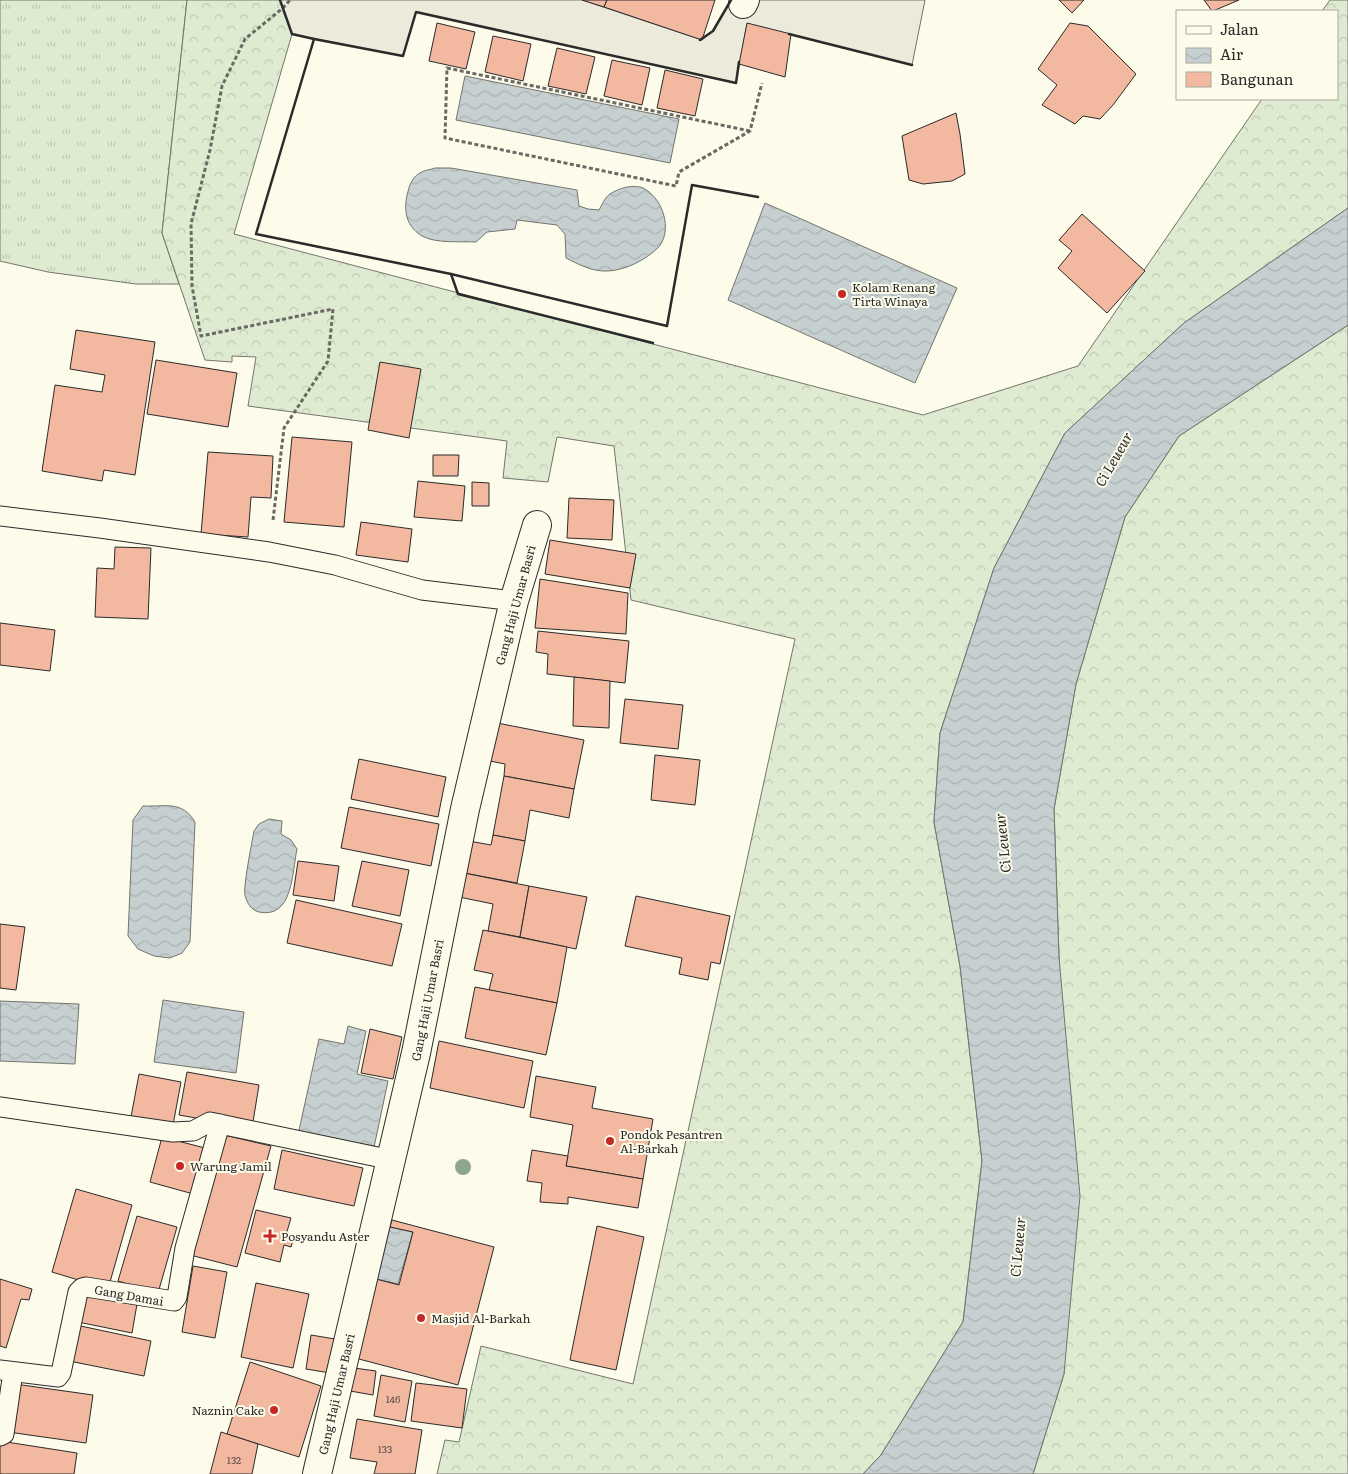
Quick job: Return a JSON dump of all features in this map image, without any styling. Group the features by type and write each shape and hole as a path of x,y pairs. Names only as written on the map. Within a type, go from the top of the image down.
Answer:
{"street":[{"name":"Gang Haji Umar Basri","path":"318,1474 416,1053 465,809 514,601 536,526"}],"lane":[{"path":"0,516 120,530 270,552 335,565 422,590 514,601"},
{"path":"0,1107 173,1132 193,1131 210,1122 392,1160"},
{"name":"Gang Damai","path":"6,1371 58,1377 78,1292 82,1288 86,1287 174,1301 177,1297 185,1248 220,1124"},
{"path":"0,1436 4,1434 6,1371"}],"path":[{"path":"270,552 284,428 328,361 333,309 201,336 192,286 191,224 210,150 222,86 245,39 290,0"},
{"path":"750,131 447,68 445,138 676,186 679,172 750,131 762,83"}],"green space":[{"path":"0,0 187,0 162,233 179,284 136,284 48,272 0,261"},
{"path":"187,0 280,0 292,34 234,234 923,415 1078,366 1261,100 1338,100 1338,10 1323,10 1330,0 1348,0 1348,208 1184,323 1065,433 994,568 940,733 934,822 960,966 982,1161 963,1322 881,1455 863,1474 437,1474 445,1440 459,1442 481,1346 633,1384 795,639 631,600 614,446 557,437 548,482 503,478 507,441 248,406 256,357 232,356 232,362 205,360 162,233"},
{"path":"1348,325 1348,1474 1033,1474 1064,1374 1059,957 1054,809 1076,684 1125,517 1179,436"}],"shaded area":[{"path":"280,0 582,0 702,40 713,31 731,0 925,0 912,65 747,24 736,83 416,12 403,56 292,34"}],"water":[{"path":"465,76 679,119 670,163 456,120"},
{"path":"435,168 451,168 577,190 579,206 588,209 599,210 607,197 618,190 626,187 643,188 655,198 663,212 665,235 660,245 644,258 632,265 606,271 591,269 566,258 565,234 557,225 517,220 515,229 487,232 476,242 428,239 416,232 408,221 406,202 410,186 415,177 422,172"},
{"name":"Kolam Renang Tirta Winaya","path":"765,203 957,288 915,383 728,300"},
{"name":"Ci Leueur","path":"1348,208 1348,325 1179,436 1125,517 1076,684 1054,809 1059,957 1080,1196 1064,1374 1033,1474 863,1474 881,1455 963,1322 982,1161 960,966 934,822 940,733 994,568 1065,433 1184,323"},
{"path":"143,806 172,806 179,808 190,815 195,822 190,942 182,953 170,958 154,956 138,949 128,936 133,820"},
{"path":"269,819 282,821 281,834 291,840 297,849 292,881 285,901 279,908 270,912 259,912 252,908 247,901 245,883 254,831 259,824"},
{"path":"163,1000 244,1012 236,1073 154,1062"},
{"path":"0,1001 79,1004 75,1064 0,1061"},
{"path":"348,1026 366,1031 357,1074 388,1081 373,1152 298,1135 319,1039 344,1044"},
{"path":"390,1227 413,1232 398,1284 376,1279"}],"building":[{"path":"582,0 607,0 604,7"},
{"path":"607,0 715,0 702,40 604,7"},
{"path":"1059,0 1084,0 1072,13"},
{"path":"1204,0 1239,0 1215,10 1211,10"},
{"path":"437,23 475,32 466,69 429,61"},
{"path":"747,23 791,34 785,77 739,64"},
{"path":"1070,23 1088,26 1136,74 1100,119 1083,116 1075,124 1042,105 1057,85 1038,69"},
{"path":"493,36 531,44 523,81 485,72"},
{"path":"557,48 595,57 586,94 548,86"},
{"path":"612,60 650,68 642,105 604,96"},
{"path":"665,70 703,79 695,116 657,108"},
{"path":"956,113 965,174 952,181 923,184 909,180 902,136"},
{"path":"1082,214 1145,271 1107,313 1058,268 1072,251 1059,240"},
{"path":"76,330 155,342 135,475 104,470 102,481 42,471 55,385 102,392 105,375 70,369"},
{"path":"156,360 237,373 228,427 147,414"},
{"path":"380,362 421,369 409,438 368,430"},
{"path":"292,437 352,442 344,527 284,522"},
{"path":"208,452 273,456 271,498 251,497 248,537 201,534"},
{"path":"433,455 459,455 458,476 433,476"},
{"path":"418,481 465,486 462,521 414,517"},
{"path":"472,482 489,483 489,506 472,506"},
{"path":"569,498 614,500 612,540 567,538"},
{"path":"361,522 412,529 408,562 356,555"},
{"path":"550,540 636,554 630,588 545,574"},
{"path":"115,547 151,548 148,619 95,617 97,568 114,569"},
{"path":"540,579 628,593 626,634 535,628"},
{"path":"0,623 55,630 50,671 0,665"},
{"path":"538,631 629,641 625,683 547,674 548,654 536,652"},
{"path":"574,677 610,681 609,728 573,726"},
{"path":"625,699 683,705 678,749 620,743"},
{"path":"492,722 584,740 574,789 504,776 505,764 485,760"},
{"path":"655,755 700,760 695,805 651,800"},
{"path":"359,759 446,777 438,817 351,799"},
{"path":"504,776 574,789 569,818 530,810 525,841 493,835"},
{"path":"349,807 439,824 431,866 341,848"},
{"path":"493,835 525,841 517,883 464,873 469,841 491,845"},
{"path":"298,861 339,866 334,901 293,895"},
{"path":"362,861 409,870 400,916 352,906"},
{"path":"464,873 529,886 520,937 488,931 493,904 459,897"},
{"path":"529,886 587,897 576,949 520,937"},
{"path":"636,896 730,916 720,964 711,962 708,980 679,974 682,958 625,946"},
{"path":"296,900 402,924 392,966 287,943"},
{"path":"0,924 25,927 16,990 0,988"},
{"path":"483,930 567,947 557,1003 489,990 493,974 474,970"},
{"path":"475,987 557,1003 546,1055 465,1038"},
{"path":"370,1029 402,1037 393,1079 361,1073"},
{"path":"439,1041 533,1061 524,1108 430,1088"},
{"path":"187,1072 259,1085 252,1128 179,1115"},
{"path":"139,1074 181,1082 173,1125 131,1117"},
{"name":"Pondok Pesantren Al-Barkah","path":"536,1076 596,1087 592,1108 653,1119 643,1179 566,1166 573,1125 530,1117"},
{"path":"220,1134 271,1146 237,1267 186,1254"},
{"name":"Warung Jamil","path":"162,1137 209,1149 197,1195 150,1182"},
{"path":"282,1150 363,1168 354,1206 274,1189"},
{"path":"532,1150 568,1156 566,1166 643,1179 638,1208 568,1197 568,1204 540,1202 542,1183 527,1181"},
{"path":"76,1189 132,1205 108,1289 52,1272"},
{"name":"Posyandu Aster","path":"256,1210 291,1218 286,1235 294,1237 291,1247 284,1245 280,1262 245,1253"},
{"path":"137,1216 177,1227 158,1293 118,1281"},
{"name":"Masjid Al-Barkah","path":"392,1220 494,1247 458,1385 355,1358 376,1279 399,1285 413,1232 390,1227"},
{"path":"597,1226 644,1237 616,1370 570,1360"},
{"path":"193,1266 227,1272 215,1338 182,1332"},
{"path":"0,1279 32,1289 29,1300 21,1299 6,1348 0,1346"},
{"path":"256,1283 309,1294 293,1368 241,1357"},
{"path":"83,1293 137,1304 132,1333 78,1322"},
{"path":"76,1325 151,1341 144,1376 69,1361"},
{"path":"311,1335 335,1339 330,1373 306,1369"},
{"name":"Naznin Cake","path":"250,1362 321,1386 299,1457 227,1434"},
{"path":"354,1368 376,1371 373,1395 350,1391"},
{"path":"381,1375 412,1381 405,1422 374,1416"},
{"path":"416,1383 467,1389 462,1428 411,1421"},
{"path":"15,1384 93,1395 86,1443 8,1432"},
{"path":"357,1419 422,1430 415,1474 374,1474 377,1462 350,1458"},
{"path":"221,1432 258,1444 252,1474 210,1474"},
{"path":"0,1441 77,1453 74,1474 0,1474"}],"wall":[{"path":"280,0 292,34 314,39"},
{"path":"700,40 713,31 731,0"},
{"path":"739,62 736,83 416,12 403,56 314,39 256,234 451,274 667,326 692,185 758,197"},
{"path":"789,34 912,65"},
{"path":"451,274 458,294 653,343"}],"place":[{"name":"Kolam Renang Tirta Winaya","path":"842,294"},
{"name":"Pondok Pesantren Al-Barkah","path":"610,1141"},
{"name":"Warung Jamil","path":"180,1166"},
{"name":"Posyandu Aster","path":"270,1236"},
{"name":"Masjid Al-Barkah","path":"421,1318"},
{"name":"Naznin Cake","path":"274,1410"}]}
